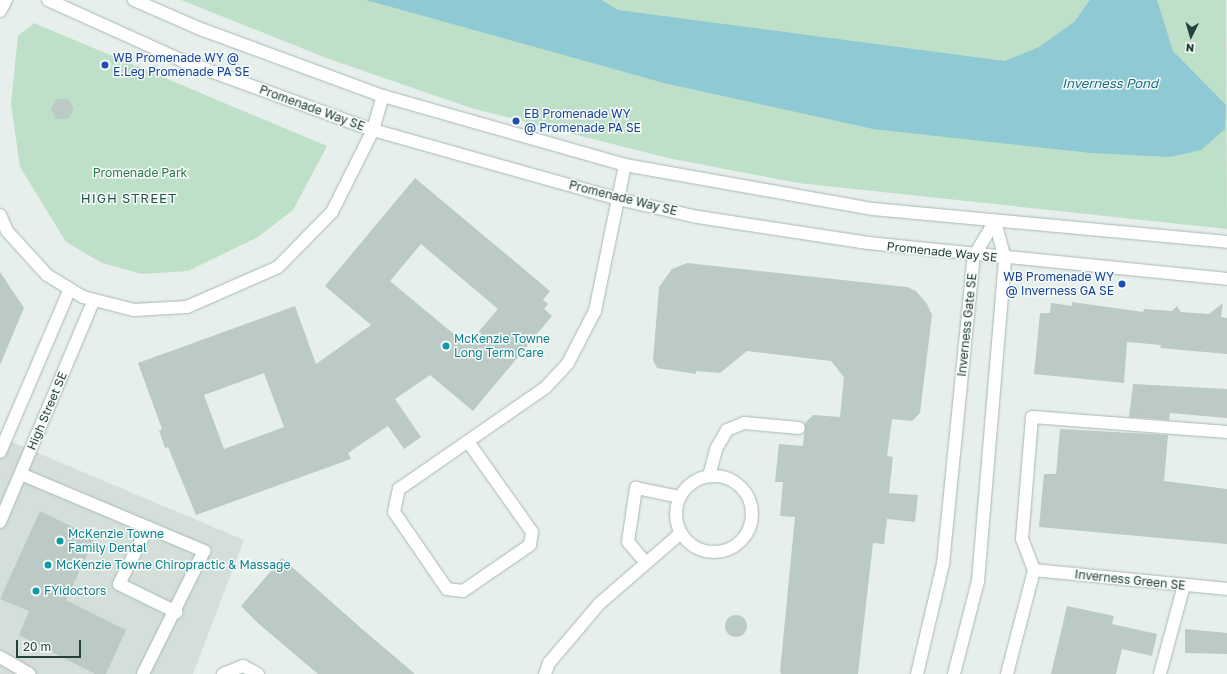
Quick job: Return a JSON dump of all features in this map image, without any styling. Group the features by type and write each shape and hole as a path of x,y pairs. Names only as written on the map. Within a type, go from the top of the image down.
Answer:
{"street":[{"path":"0,11 6,0"},
{"name":"Promenade Way SE","path":"48,0 183,61 372,130 618,199 698,217 868,243 974,256 1227,279"},
{"path":"134,0 198,28 383,96 625,165 873,209 1227,242"},
{"path":"0,215 7,231 47,275 70,289 94,300 134,310 187,307 278,267 332,212 372,130 383,96"},
{"path":"469,443 532,532 530,545 463,591 448,589 394,512 399,488 469,443 545,388 568,363 595,311 625,165"},
{"path":"954,674 978,581 1005,259 995,221"},
{"name":"Inverness Gate SE","path":"917,674 943,564 974,256 995,221"},
{"path":"0,452 70,289"},
{"name":"High Street SE","path":"0,522 94,300"},
{"path":"1007,674 1034,570 1022,539 1032,417 1227,432"},
{"path":"709,476 716,449 726,430 744,423 799,428"},
{"path":"21,474 204,551 176,612 143,674"},
{"path":"709,476 734,481 743,490 752,512 747,531 736,545 712,552 699,549 681,533 676,509 679,497 697,479 709,476"},
{"path":"645,562 628,542 636,488 679,497"},
{"path":"148,527 119,584 176,612"},
{"path":"546,674 549,663 600,604 645,562 681,533"},
{"name":"Inverness Green SE","path":"1034,570 1227,589"},
{"path":"1160,674 1184,585"},
{"path":"0,657 30,674"},
{"path":"222,674 243,666 258,674"}],"shaded area":[{"path":"0,437 244,540 193,674 0,674"}],"green space":[{"path":"181,0 1226,0 1227,229 798,183 668,158 471,108 329,59"},
{"name":"Promenade Park","path":"34,23 327,146 293,210 258,237 188,271 142,274 102,263 66,242 20,167 11,104 18,36"}],"water":[{"name":"Inverness Pond","path":"366,0 602,0 618,10 1005,61 1039,47 1074,22 1090,0 1157,0 1173,51 1226,105 1225,129 1201,150 1170,157 1091,153 873,129 664,83"}],"building":[{"path":"56,99 68,99 74,109 68,119 56,119 51,109"},
{"name":"McKenzie Towne Long Term Care","path":"415,178 550,291 543,300 548,304 544,309 552,316 473,411 430,375 395,399 421,437 404,449 388,426 348,453 351,459 196,515 168,447 165,448 159,431 162,429 138,363 295,306 316,364 371,325 325,286","holes":["421,244 498,309 467,345 390,281","264,373 284,427 224,449 204,395"]},
{"path":"687,263 907,287 916,291 927,304 932,315 920,413 912,421 892,419 887,456 893,457 889,493 918,495 915,522 887,519 884,544 873,543 858,674 781,674 780,671 795,517 780,516 783,482 775,482 779,444 803,446 805,423 813,415 840,417 844,377 831,361 747,351 720,373 696,371 696,374 657,368 653,360 659,287 672,269"},
{"path":"0,272 24,308 0,365"},
{"path":"1072,302 1143,312 1144,309 1172,311 1177,306 1181,312 1209,314 1223,303 1221,317 1227,318 1227,354 1160,348 1161,345 1127,342 1124,383 1034,374 1040,313 1050,313 1051,303 1072,306"},
{"path":"1133,384 1227,389 1227,418 1170,413 1169,420 1129,417"},
{"path":"1060,429 1168,435 1164,481 1227,489 1227,544 1039,527 1044,474 1056,474"},
{"path":"40,511 95,538 66,600 126,630 106,674 95,674 19,635 29,611 0,599"},
{"path":"282,558 415,674 318,674 259,624 241,606"},
{"path":"1067,606 1114,616 1112,624 1157,634 1152,656 1122,649 1116,674 1051,674"},
{"path":"736,615 744,618 747,626 744,634 736,637 728,634 725,626 728,618"},
{"path":"1185,629 1227,633 1227,654 1185,653"}],"place":[{"name":"WB Promenade WY @ E.Leg Promenade PA SE","path":"105,65"},
{"name":"EB Promenade WY @ Promenade PA SE","path":"516,121"},
{"name":"WB Promenade WY @ Inverness GA SE","path":"1122,284"},
{"name":"McKenzie Towne Long Term Care","path":"446,346"},
{"name":"McKenzie Towne Family Dental","path":"60,541"},
{"name":"McKenzie Towne Chiropractic & Massage","path":"48,565"},
{"name":"FYidoctors","path":"36,591"}],"district":[{"name":"HIGH STREET","path":"129,198"}]}
